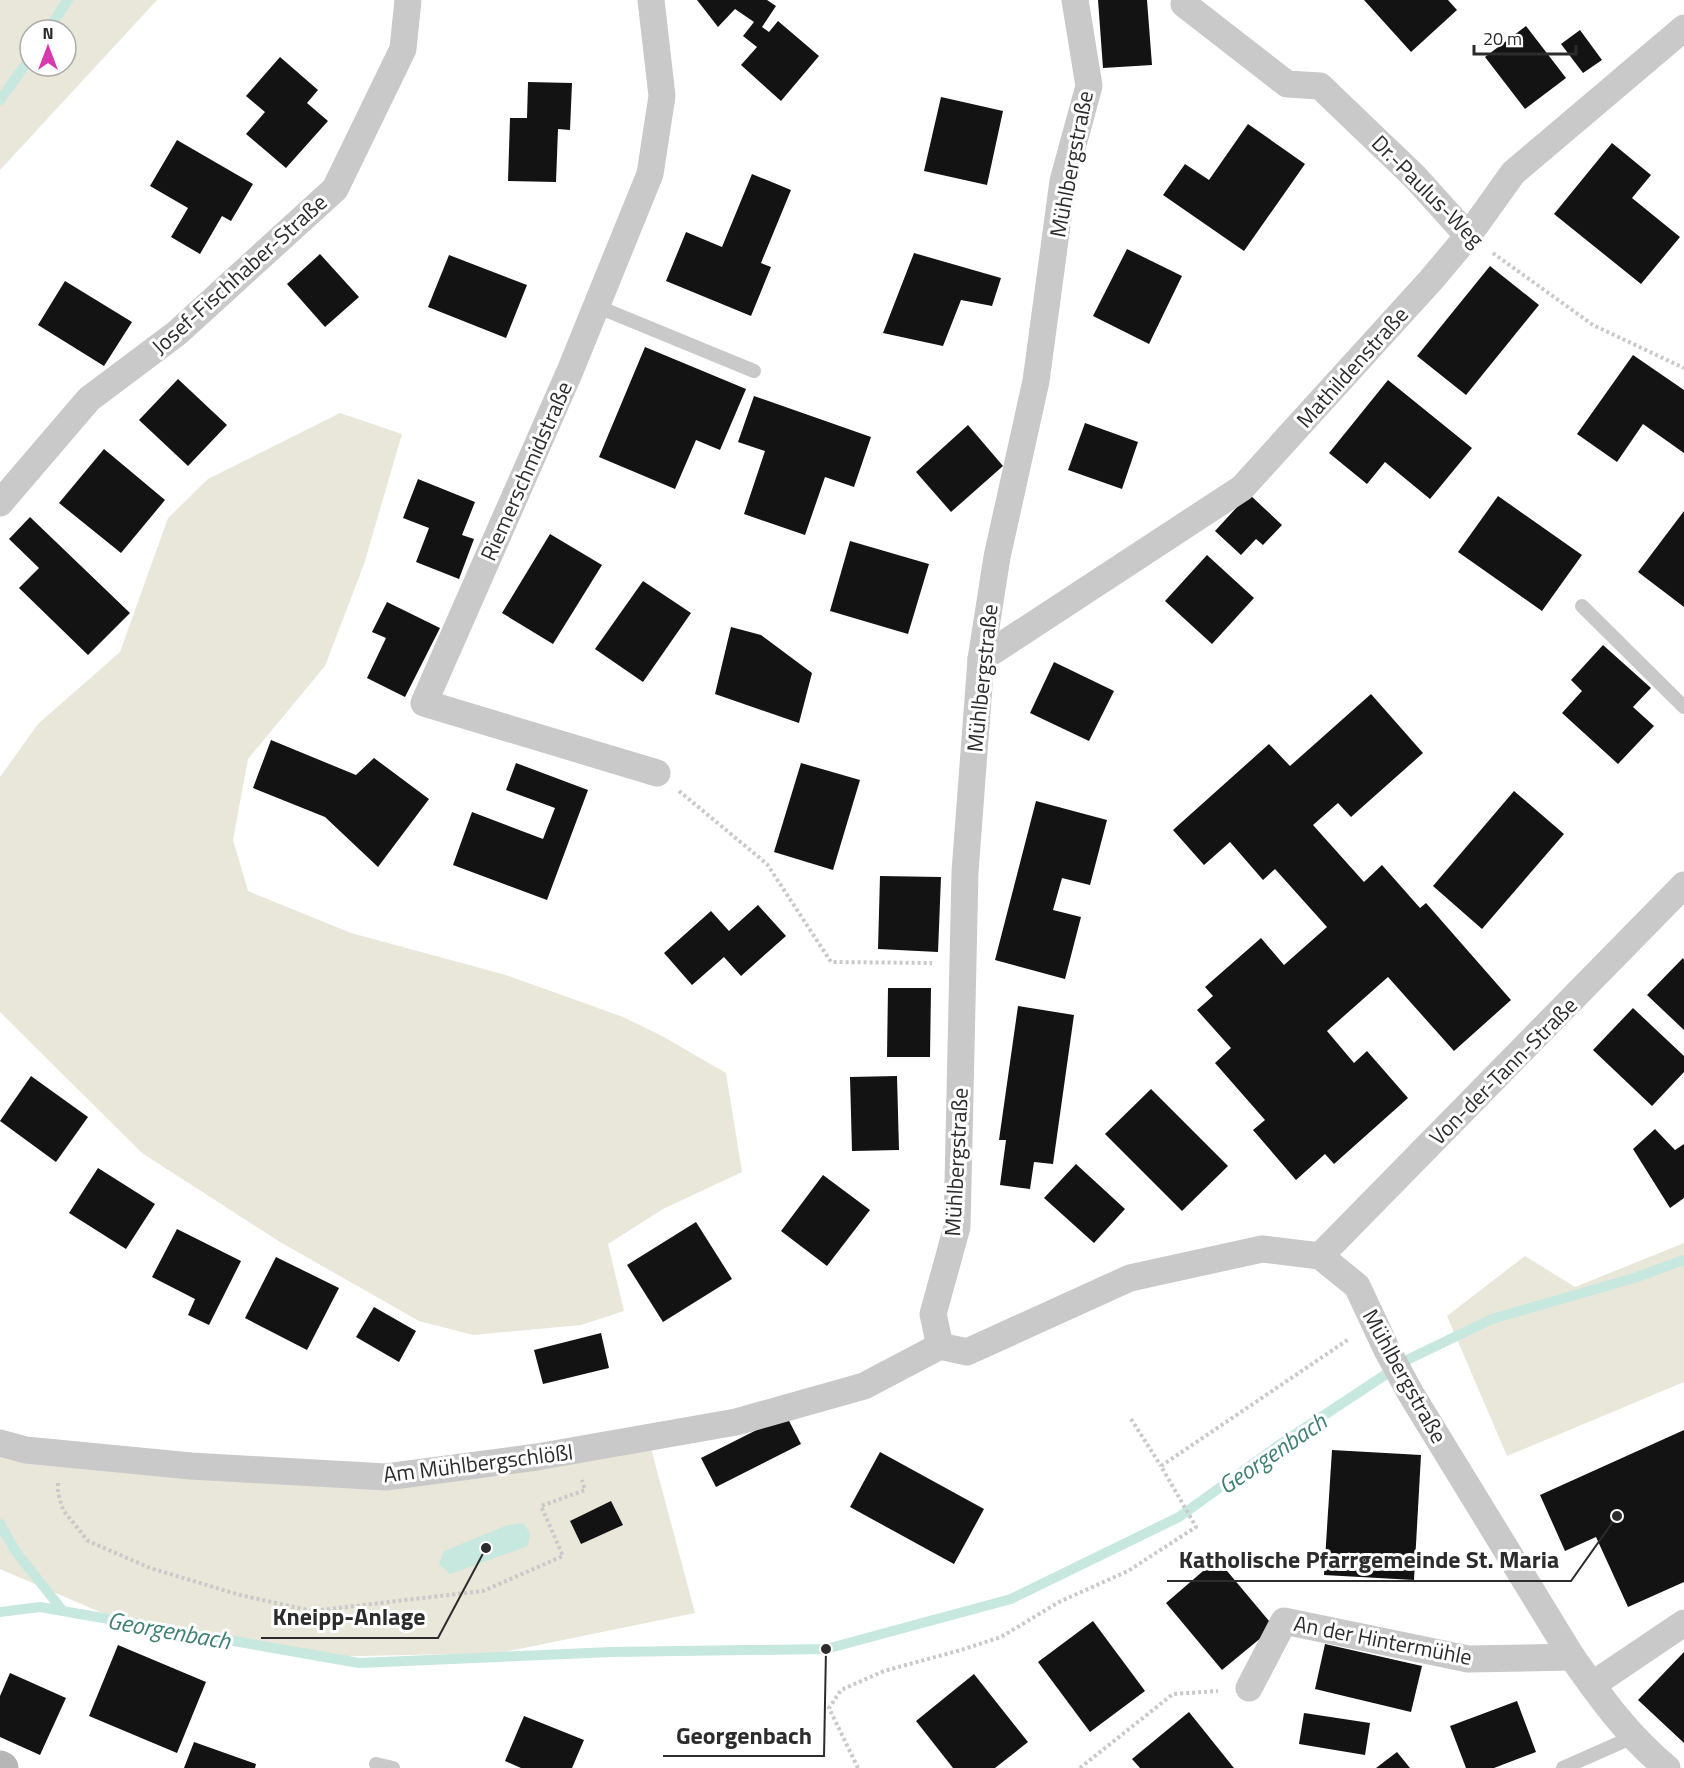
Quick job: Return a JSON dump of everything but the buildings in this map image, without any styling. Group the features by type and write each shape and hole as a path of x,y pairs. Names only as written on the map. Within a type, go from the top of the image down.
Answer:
{"street":[{"name":"Josef-Fischhaber-Straße","path":"0,503 89,399 177,333 335,189 403,49 408,0"},
{"name":"Riemerschmidstraße","path":"651,0 662,96 650,174 596,306 424,703 657,773"},
{"name":"Mühlbergstraße","path":"940,1346 933,1314 957,1227 965,872 981,659 997,557 1036,381 1064,181 1089,86 1075,0"},
{"name":"Dr.-Paulus-Weg","path":"1184,4 1287,84 1320,86 1415,177 1467,236"},
{"name":"Mathildenstraße","path":"981,659 1242,488 1431,280 1467,236 1513,173 1684,28"},
{"name":"Von-der-Tann-Straße","path":"1320,1256 1684,885"},
{"path":"940,1346 967,1353 1130,1278 1262,1249 1320,1256"},
{"name":"Mühlbergstraße","path":"1320,1256 1357,1286 1411,1394 1572,1657 1633,1737 1667,1768"},
{"name":"Am Mühlbergschlößl","path":"0,1443 26,1450 191,1466 386,1477 537,1457 736,1422 864,1386 940,1346"},
{"name":"An der Hintermühle","path":"1249,1688 1284,1621 1467,1659 1572,1657"},
{"path":"1592,1686 1684,1623"}],"lane":[{"path":"596,306 754,371"},
{"path":"1582,606 1684,707"},
{"path":"1563,1768 1633,1737"},
{"path":"376,1764 393,1768"}],"path":[{"name":"Dr.-Paulus-Weg","path":"1467,236 1593,325 1684,368"},
{"path":"657,773 767,864 831,962 963,964"},
{"path":"1161,1466 1374,1322"},
{"path":"858,1768 829,1708 841,1690 884,1671 1001,1637 1059,1602 1128,1571 1196,1527 1170,1480 1131,1419"},
{"path":"58,1453 58,1493 63,1510 88,1541 150,1568 240,1595 312,1611 483,1592 563,1556 541,1506 585,1490"},
{"path":"1080,1768 1173,1694 1249,1688"}],"shaded area":[{"path":"0,0 157,0 0,170"},
{"path":"340,413 402,434 364,564 325,666 248,759 233,840 248,891 351,933 506,975 623,1017 662,1036 726,1073 742,1172 663,1209 608,1244 624,1311 581,1325 473,1335 419,1321 280,1242 142,1153 0,1012 0,777 38,724 120,652 168,518 208,479"},
{"path":"1684,1243 1684,1382 1507,1456 1447,1316 1525,1256 1575,1287"},
{"path":"648,1437 695,1613 500,1653 313,1657 130,1625 0,1569 0,1443 386,1477"},
{"path":"523,1523 530,1533 528,1546 450,1574 439,1564 444,1551 508,1525"}],"waterway":[{"path":"56,18 68,0"},
{"path":"0,100 18,75"},
{"name":"Georgenbach","path":"0,1612 40,1607 359,1663 611,1652 826,1649 1011,1599 1179,1517 1279,1445 1409,1359 1492,1319 1634,1278 1684,1260"},
{"path":"0,1524 16,1552 63,1611"}],"place":[{"name":"Katholische Pfarrgemeinde St. Maria","path":"1617,1516"},
{"name":"Kneipp-Anlage","path":"486,1548"},
{"name":"Georgenbach","path":"826,1649"}]}
